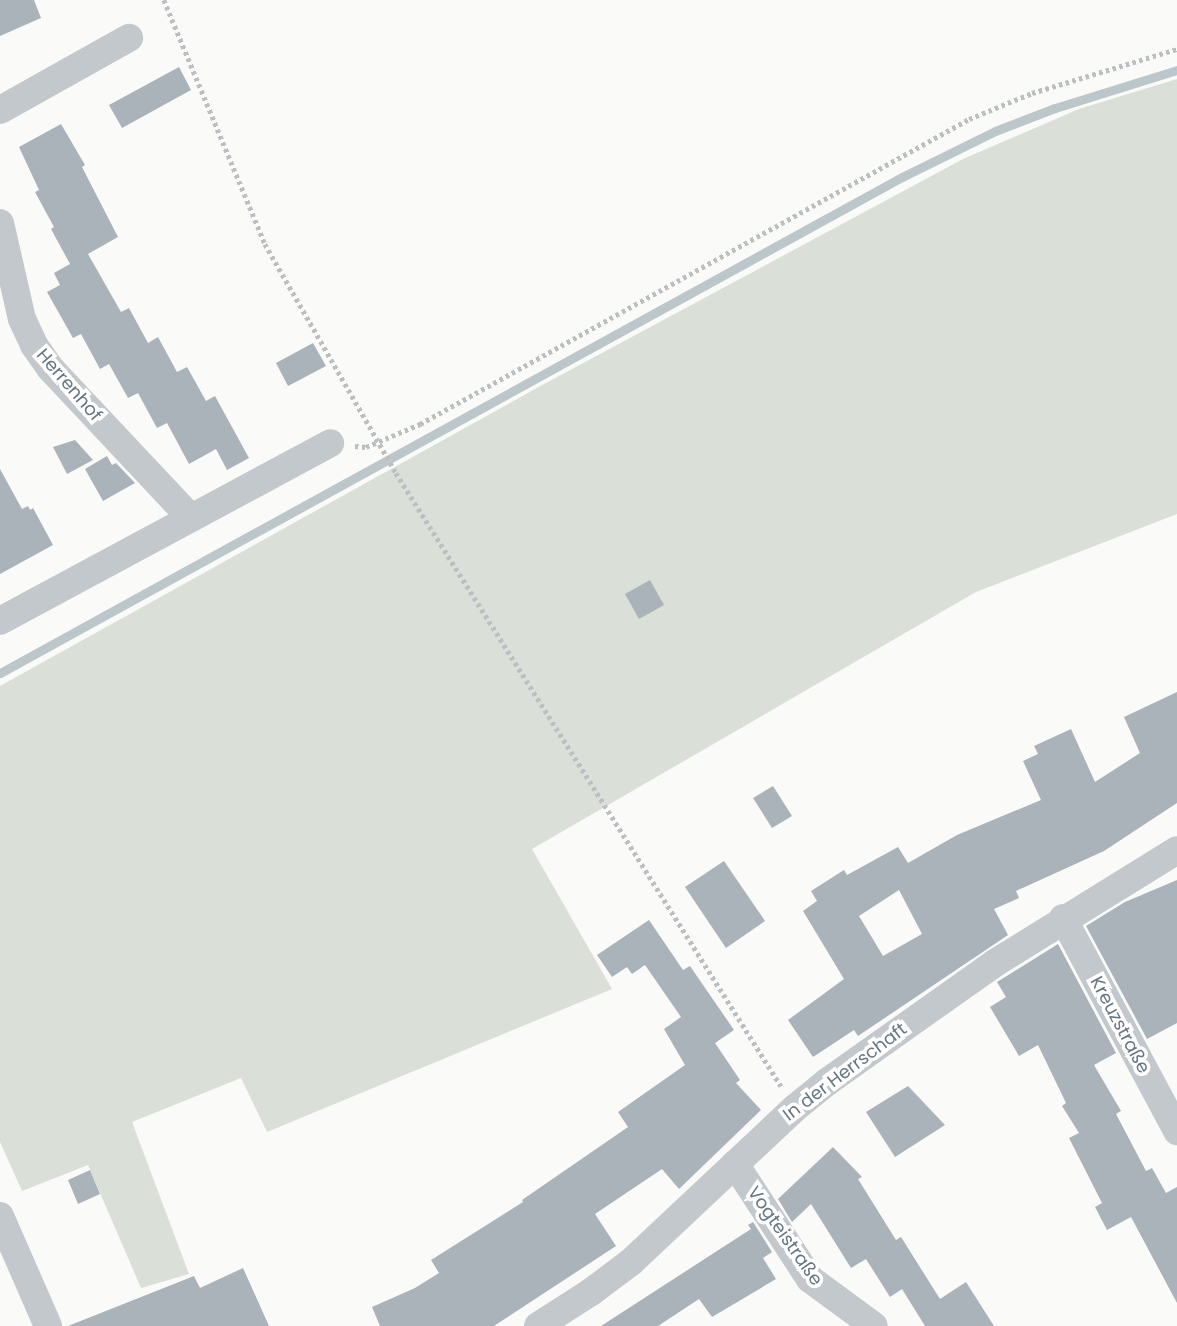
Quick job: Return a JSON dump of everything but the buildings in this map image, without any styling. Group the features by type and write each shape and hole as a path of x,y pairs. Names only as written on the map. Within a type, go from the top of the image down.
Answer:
{"street":[{"path":"0,110 129,38"},
{"name":"Herrenhof","path":"0,223 22,319 41,357 191,518"},
{"path":"0,621 330,443"},
{"name":"In der Herrschaft","path":"538,1326 632,1262 795,1108 960,986 1063,918 1177,850"},
{"name":"Kreuzstraße","path":"1063,918 1177,1131"},
{"name":"Vogteistraße","path":"735,1164 810,1279 874,1326"},
{"path":"0,1216 48,1326"}],"path":[{"path":"164,0 256,225 396,473 795,1108"},
{"path":"379,440 432,417 953,127 1032,93 1177,49"}],"shaded area":[{"path":"1177,79 1177,514 976,592 532,849 612,989 267,1132 241,1078 132,1122 189,1274 141,1288 88,1165 22,1191 0,1142 0,686 546,383 963,159 1079,109"}],"waterway":[{"path":"0,673 902,177 995,131 1055,108 1177,70"}]}
